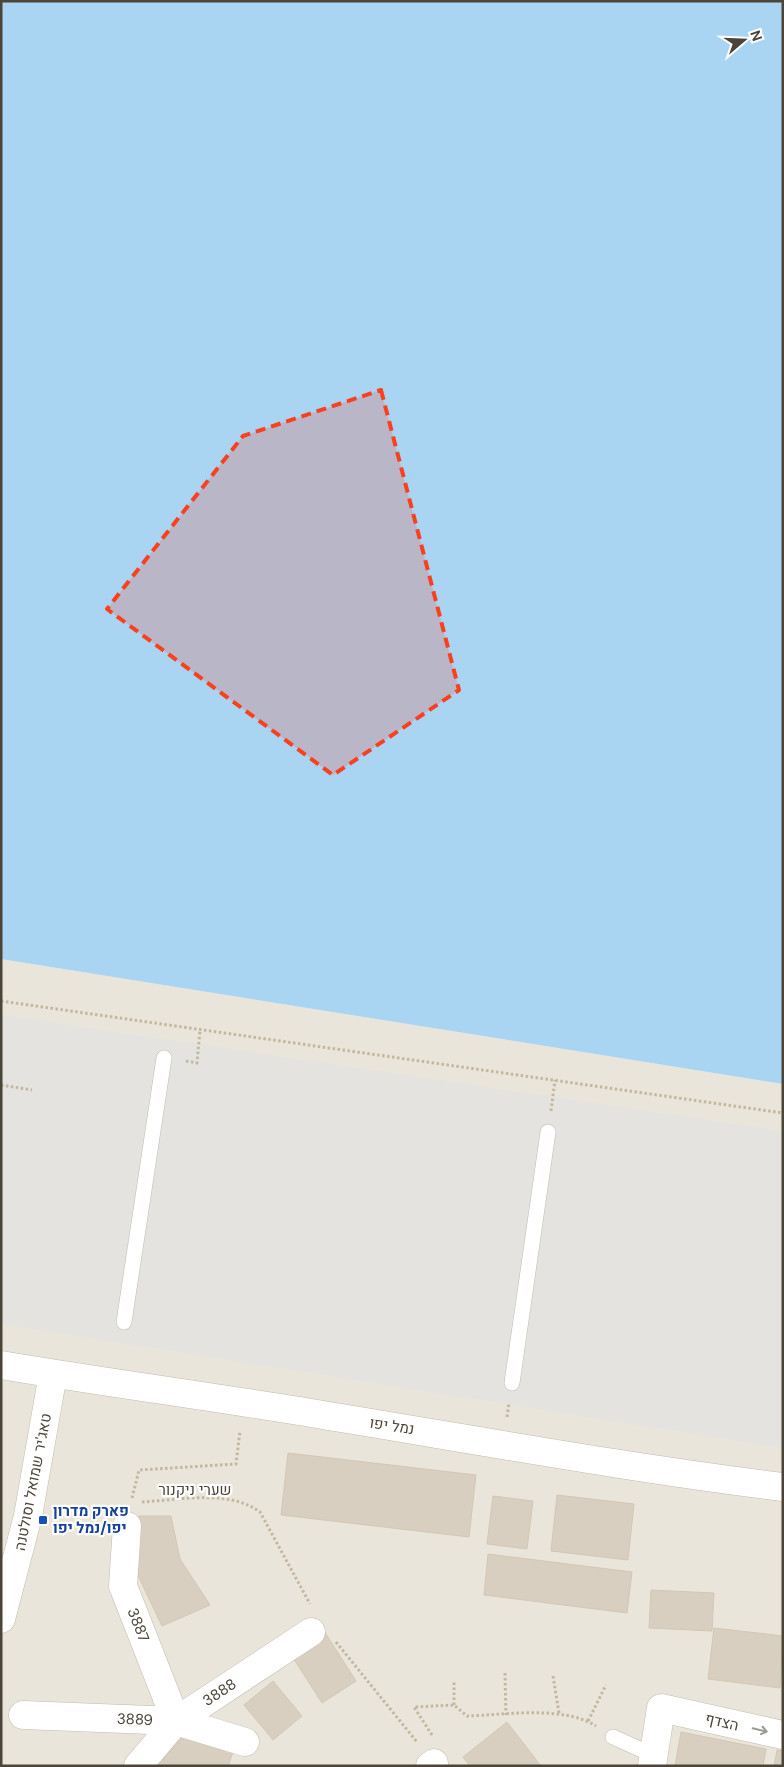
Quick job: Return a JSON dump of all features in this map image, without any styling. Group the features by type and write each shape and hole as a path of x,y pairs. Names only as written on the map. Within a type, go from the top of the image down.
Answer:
{"street":[{"name":"נמל יפו","path":"1,1365 114,1385 242,1402 688,1475 783,1487"},
{"name":"טאג'יר שמואל וסולטנה","path":"1,1619 28,1516 53,1374"},
{"name":"3887","path":"129,1514 123,1586 176,1721"},
{"name":"3888","path":"138,1766 176,1721 319,1626"},
{"name":"הצדף","path":"652,1760 661,1708 783,1735"},
{"name":"3889","path":"23,1715 176,1721 245,1742"}],"lane":[{"path":"124,1322 164,1058"},
{"path":"512,1383 548,1132"},
{"path":"613,1737 652,1760"}],"path":[{"path":"1,1001 783,1113"},
{"path":"164,1058 197,1062 200,1030"},
{"path":"548,1132 555,1080"},
{"path":"1,1085 32,1090"},
{"name":"שערי ניקנור","path":"129,1514 138,1470 236,1464 242,1402"},
{"name":"שערי ניקנור","path":"141,1502 218,1499 248,1503 260,1512 319,1626 398,1718"},
{"path":"504,1673 506,1715"},
{"path":"553,1676 559,1714"},
{"path":"454,1681 454,1705"},
{"path":"588,1721 606,1686"},
{"path":"433,1756 414,1707 454,1705 467,1716 559,1714 588,1721 613,1737"}],"highlighted area":[{"path":"381,390 459,690 333,775 107,609 243,436"}],"shaded area":[{"path":"1,959 783,1084 783,1766 1,1766"},
{"path":"1,1015 783,1131 783,1448 1,1324"}],"water":[{"path":"1,1 783,1 783,1084 1,959"}],"building":[{"path":"288,1453 476,1475 469,1537 281,1515"},
{"path":"557,1495 634,1504 628,1560 551,1551"},
{"path":"493,1496 533,1501 527,1549 487,1544"},
{"path":"139,1516 171,1516 180,1559 210,1605 162,1626 133,1565"},
{"path":"488,1554 632,1572 627,1613 484,1595"},
{"path":"651,1590 714,1593 712,1631 649,1628"},
{"path":"714,1628 783,1636 780,1688 708,1679"},
{"path":"324,1631 356,1681 322,1703 290,1653"},
{"path":"273,1681 302,1716 273,1740 244,1705"},
{"path":"507,1722 541,1766 470,1766 463,1757"},
{"path":"681,1732 766,1749 763,1766 675,1766"},
{"path":"184,1735 234,1749 228,1766 157,1766"},
{"path":"777,1750 783,1751 783,1766 774,1766"}],"place":[{"name":"פארק מדרון יפו/נמל יפו","path":"43,1520"}]}
